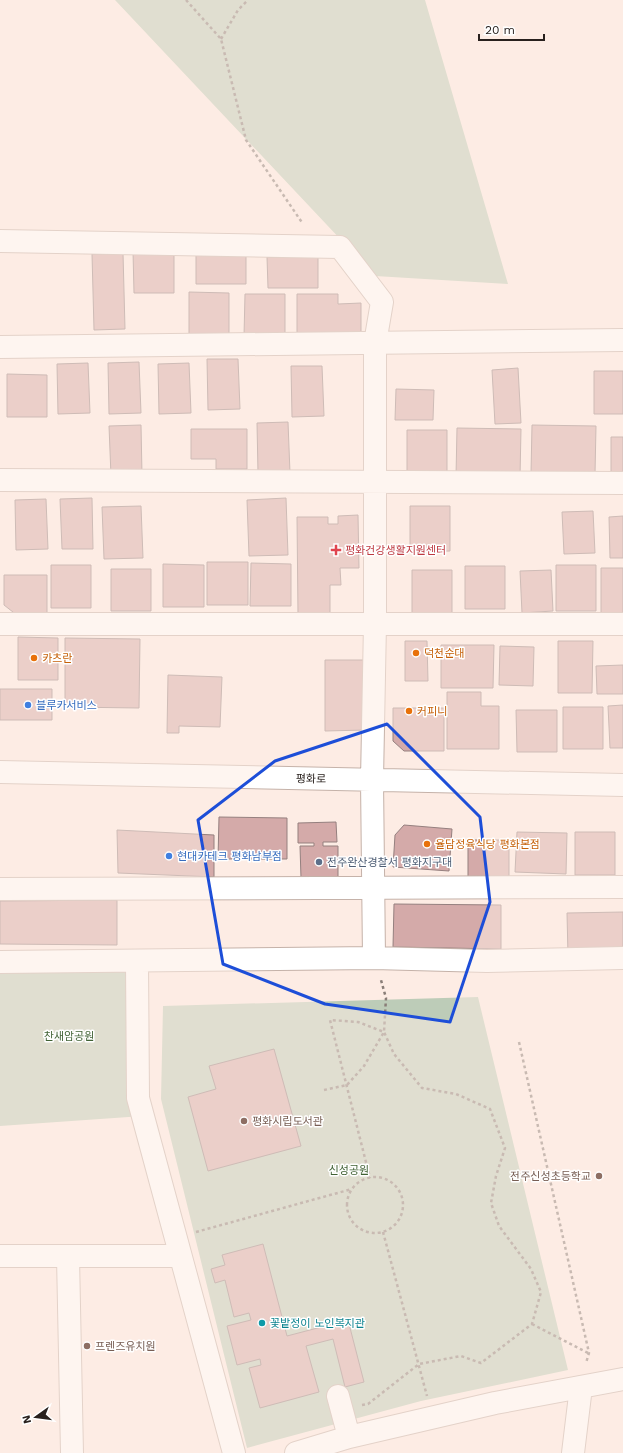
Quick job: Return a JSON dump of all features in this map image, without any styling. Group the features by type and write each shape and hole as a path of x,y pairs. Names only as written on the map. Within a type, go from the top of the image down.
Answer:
{"street":[{"path":"0,241 340,247 382,302 375,343 375,623 372,780 374,958"},
{"path":"0,347 623,340"},
{"path":"0,480 623,483"},
{"path":"0,624 623,624"},
{"name":"평화로","path":"0,772 623,786"},
{"path":"0,889 374,886 623,887"},
{"path":"0,962 374,958 487,961 623,958"},
{"path":"138,961 138,1098 177,1247 234,1453"},
{"path":"0,1256 68,1257 177,1247"},
{"path":"68,1257 72,1453"},
{"path":"296,1453 349,1437 495,1403 623,1379"},
{"path":"573,1453 581,1387"},
{"path":"340,1404 349,1437"}],"path":[{"path":"186,0 221,40 246,140 304,225 323,247"},
{"path":"221,40 238,10 248,0"},
{"path":"324,1090 347,1085 364,1066 384,1032 386,998 374,958"},
{"path":"340,1404 368,1404 419,1364 461,1356 481,1363 532,1324 541,1292 531,1269 499,1226 491,1203 496,1176 505,1148 490,1109 456,1094 422,1088 394,1054 384,1032 358,1022 330,1020 370,1178"},
{"path":"519,1042 589,1353 581,1387"},
{"path":"177,1247 352,1189 362,1181 370,1178 388,1180 398,1189 402,1197 402,1214 397,1222 383,1232 374,1233 364,1231 351,1219 348,1210 347,1201 352,1189"},
{"path":"383,1232 433,1418"},
{"path":"532,1324 589,1353"}],"highlighted area":[{"path":"387,724 480,817 490,902 450,1022 325,1004 223,964 198,820 275,761"}],"green space":[{"path":"115,0 425,0 508,284 375,276"},
{"name":"찬새암공원","path":"137,961 143,1116 0,1126 0,962"},
{"name":"신성공원","path":"478,997 568,1370 421,1401 247,1448 161,1099 163,1006"}],"building":[{"path":"133,251 174,251 174,293 134,293"},
{"path":"196,252 246,252 246,284 196,284"},
{"path":"123,253 125,329 94,330 92,254"},
{"path":"267,257 318,257 318,288 268,288"},
{"path":"189,292 229,293 229,335 189,335"},
{"path":"245,294 285,294 285,336 244,336"},
{"path":"297,294 338,294 338,304 361,303 361,337 297,337"},
{"path":"207,359 238,359 240,409 208,410"},
{"path":"139,362 141,413 109,414 108,363"},
{"path":"88,363 90,413 58,414 57,364"},
{"path":"189,363 191,413 159,414 158,364"},
{"path":"291,366 322,366 324,416 292,417"},
{"path":"518,368 521,423 495,424 492,370"},
{"path":"594,371 623,371 623,414 594,414"},
{"path":"7,374 47,375 47,417 7,417"},
{"path":"396,389 434,390 433,420 395,420"},
{"path":"288,422 290,473 258,473 257,423"},
{"path":"141,425 142,475 111,476 109,426"},
{"path":"532,425 596,426 595,474 531,473"},
{"path":"457,428 521,429 520,477 456,476"},
{"path":"191,429 247,429 247,469 216,469 216,459 191,459"},
{"path":"407,430 447,430 447,475 407,475"},
{"path":"611,437 623,437 623,480 611,480"},
{"path":"92,498 93,549 62,549 60,499"},
{"path":"286,498 288,555 249,556 247,500"},
{"path":"46,499 48,549 16,550 15,500"},
{"path":"141,506 143,558 104,559 102,507"},
{"path":"410,506 450,506 450,551 410,552"},
{"path":"593,511 595,553 564,554 562,512"},
{"path":"358,515 359,568 340,568 341,585 330,585 330,615 298,615 297,517 328,517 328,524 338,524 338,516"},
{"path":"623,516 623,558 610,558 609,517"},
{"path":"207,562 248,562 248,605 207,605"},
{"path":"251,563 291,564 291,606 250,606"},
{"path":"163,564 204,565 204,607 163,607"},
{"path":"51,565 91,565 91,608 51,608"},
{"path":"556,565 596,565 596,611 556,611"},
{"path":"465,566 505,566 505,609 465,609"},
{"path":"601,568 623,568 623,614 601,614"},
{"path":"111,569 151,569 151,611 111,611"},
{"path":"412,570 452,570 452,616 412,616"},
{"path":"551,570 553,611 522,613 520,571"},
{"path":"4,575 47,575 47,616 18,616 4,605"},
{"path":"18,637 58,638 58,680 18,680"},
{"path":"65,638 140,639 139,708 65,707"},
{"path":"405,641 427,641 428,681 405,681"},
{"path":"558,641 593,641 592,693 558,693"},
{"path":"441,645 494,645 493,688 441,688"},
{"path":"500,646 534,647 533,686 499,685"},
{"path":"325,660 366,660 366,730 325,731"},
{"path":"623,665 623,694 597,694 596,666"},
{"path":"168,675 222,677 220,727 179,726 179,733 167,733"},
{"path":"0,689 52,689 52,720 0,720"},
{"path":"447,692 481,692 481,706 499,706 499,749 447,749"},
{"path":"623,705 623,748 610,748 608,706"},
{"path":"563,707 603,707 603,749 563,749"},
{"path":"393,708 444,708 444,751 404,751 393,741"},
{"path":"516,710 557,710 557,752 517,752"},
{"path":"219,817 287,818 287,859 218,859"},
{"name":"전주완산경찰서 평화지구대","path":"336,822 337,842 323,842 323,846 338,846 338,877 301,878 300,846 314,846 314,843 298,843 298,823"},
{"path":"404,825 452,829 449,871 393,867 395,835"},
{"path":"117,830 214,835 214,877 118,873"},
{"path":"517,832 567,833 566,874 515,872"},
{"path":"575,832 615,832 615,875 575,875"},
{"path":"468,840 509,840 509,882 468,882"},
{"path":"117,900 117,945 0,944 0,901"},
{"path":"394,904 501,905 501,949 393,947"},
{"path":"623,912 623,955 568,956 567,913"},
{"name":"평화시립도서관","path":"274,1049 301,1146 208,1171 188,1097 216,1089 209,1066"},
{"name":"꽃밭정이 노인복지관","path":"263,1244 287,1336 348,1320 364,1382 345,1387 333,1339 306,1346 319,1392 260,1408 249,1368 261,1365 260,1359 237,1365 227,1326 251,1320 249,1313 234,1317 225,1280 215,1283 211,1269 225,1265 222,1255"}],"place":[{"name":"평화건강생활지원센터","path":"336,550"},
{"name":"덕천순대","path":"416,653"},
{"name":"카츠란","path":"34,658"},
{"name":"블루카서비스","path":"28,705"},
{"name":"커피니","path":"409,711"},
{"name":"율담정육식당 평화본점","path":"427,844"},
{"name":"현대카테크 평화남부점","path":"169,856"},
{"name":"전주완산경찰서 평화지구대","path":"319,862"},
{"name":"평화시립도서관","path":"244,1121"},
{"name":"전주신성초등학교","path":"599,1176"},
{"name":"꽃밭정이 노인복지관","path":"262,1323"},
{"name":"프렌즈유치원","path":"87,1346"}]}
